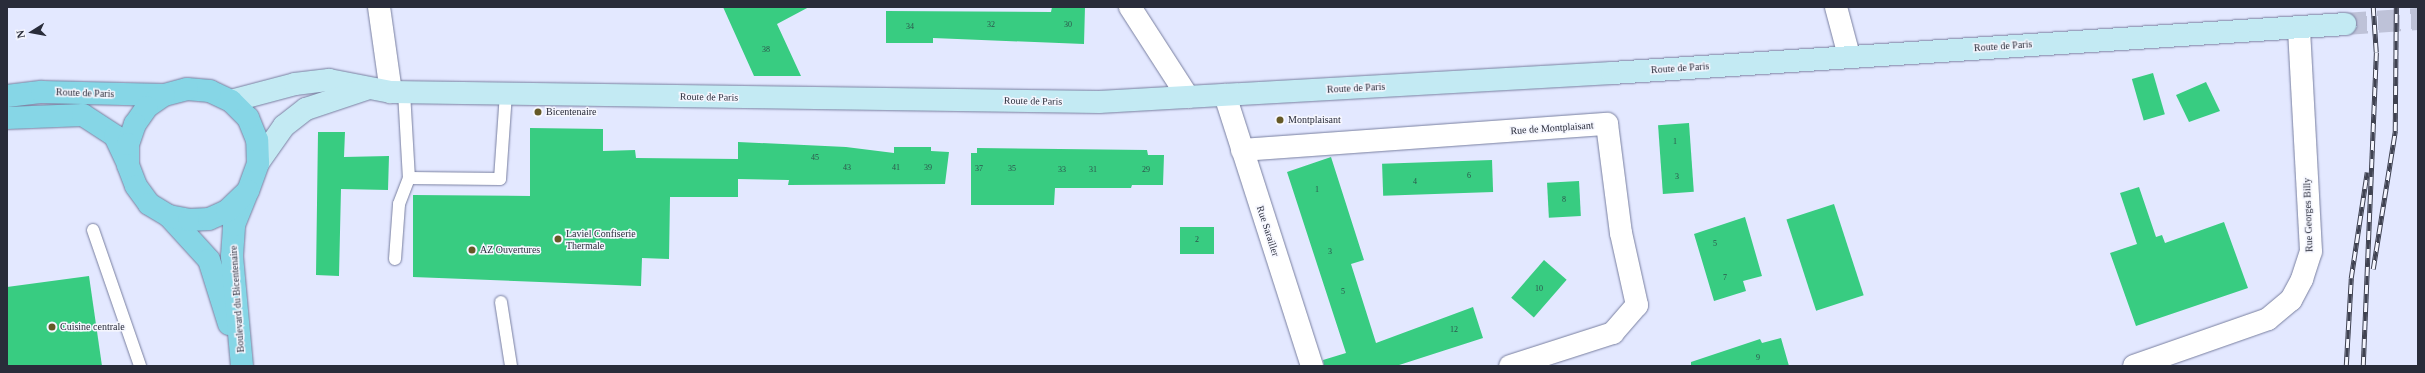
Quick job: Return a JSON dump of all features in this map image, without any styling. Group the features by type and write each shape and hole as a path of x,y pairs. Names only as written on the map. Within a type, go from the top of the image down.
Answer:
{"main road":[{"name":"Route de Paris","path":"232,101 295,84 328,80 366,89 398,92 1092,102 1225,95 2345,24"},
{"path":"7,118 83,115 115,136 136,186 149,204 169,216 188,220 209,219 228,211 248,191 258,163 257,140 248,118 232,101 210,91 187,89 164,95 147,107 135,124 128,144 128,165"},
{"name":"Route de Paris","path":"258,163 284,126 306,109 366,89"},
{"name":"Route de Paris","path":"7,96 42,92 164,95"},
{"name":"Boulevard du Bicentenaire","path":"242,364 232,256 234,225 248,191"},
{"name":"Boulevard du Bicentenaire","path":"169,216 209,260 242,364"}],"street":[{"path":"379,7 398,92"},
{"path":"1130,7 1188,97"},
{"path":"1836,7 1849,56"},
{"name":"Rue Georges Billy","path":"2134,366 2268,319 2291,300 2302,279 2311,251 2299,27"},
{"name":"Rue Sarailler","path":"1225,95 1312,366"},
{"name":"Rue de Montplaisant","path":"1242,150 1607,124 1621,233 1637,305 1613,333 1510,366"}],"lane":[{"path":"395,259 399,204 409,178 398,92"},
{"path":"409,178 500,179 506,93"},
{"path":"93,230 140,366"},
{"path":"501,302 511,366"}],"building":[{"path":"723,7 809,7 777,24 801,76 754,76"},
{"path":"1052,7 1085,7 1084,44 933,38 933,43 886,43 886,11 1051,12"},
{"path":"2153,73 2165,114 2144,120 2132,79"},
{"path":"2206,82 2220,111 2189,122 2176,95"},
{"path":"1689,123 1694,192 1663,194 1658,125"},
{"path":"530,128 603,129 603,151 635,150 636,158 738,159 738,197 670,197 669,259 642,258 641,286 413,277 413,195 530,196"},
{"path":"318,132 345,132 344,157 389,156 388,190 341,189 339,276 316,275"},
{"path":"738,142 846,147 894,153 894,147 931,147 931,151 949,152 945,184 788,185 789,180 738,179"},
{"path":"977,148 1147,150 1148,155 1164,155 1163,185 1132,185 1131,188 1055,188 1054,205 971,205 971,153 977,153"},
{"path":"1331,157 1364,260 1351,264 1376,343 1473,307 1483,338 1396,366 1324,366 1323,360 1346,353 1287,172"},
{"path":"1492,160 1493,192 1383,196 1382,164"},
{"path":"1579,181 1581,216 1549,218 1547,183"},
{"path":"2139,187 2156,237 2162,235 2165,243 2224,222 2248,288 2136,326 2110,253 2137,244 2120,193"},
{"path":"1834,204 1864,295 1816,311 1786,219"},
{"path":"1745,217 1762,276 1743,281 1746,291 1714,301 1694,234"},
{"path":"1180,227 1214,227 1214,254 1180,254"},
{"path":"1544,260 1567,280 1534,317 1511,298"},
{"name":"Cuisine centrale","path":"89,276 102,366 7,366 7,287"},
{"path":"1781,338 1789,366 1691,366 1691,362 1760,339 1762,343"}],"tunnel":[{"path":"2345,24 2418,19"}],"railway":[{"path":"2363,366 2376,52 2373,7"},
{"path":"2373,269 2395,131 2396,7"},
{"path":"2346,366 2351,278 2367,172"}],"place":[{"name":"Bicentenaire","path":"538,112"},
{"name":"Montplaisant","path":"1280,120"},
{"name":"Laviel Confiserie Thermale","path":"558,239"},
{"name":"AZ Ouvertures","path":"472,250"},
{"name":"Cuisine centrale","path":"52,327"}]}
